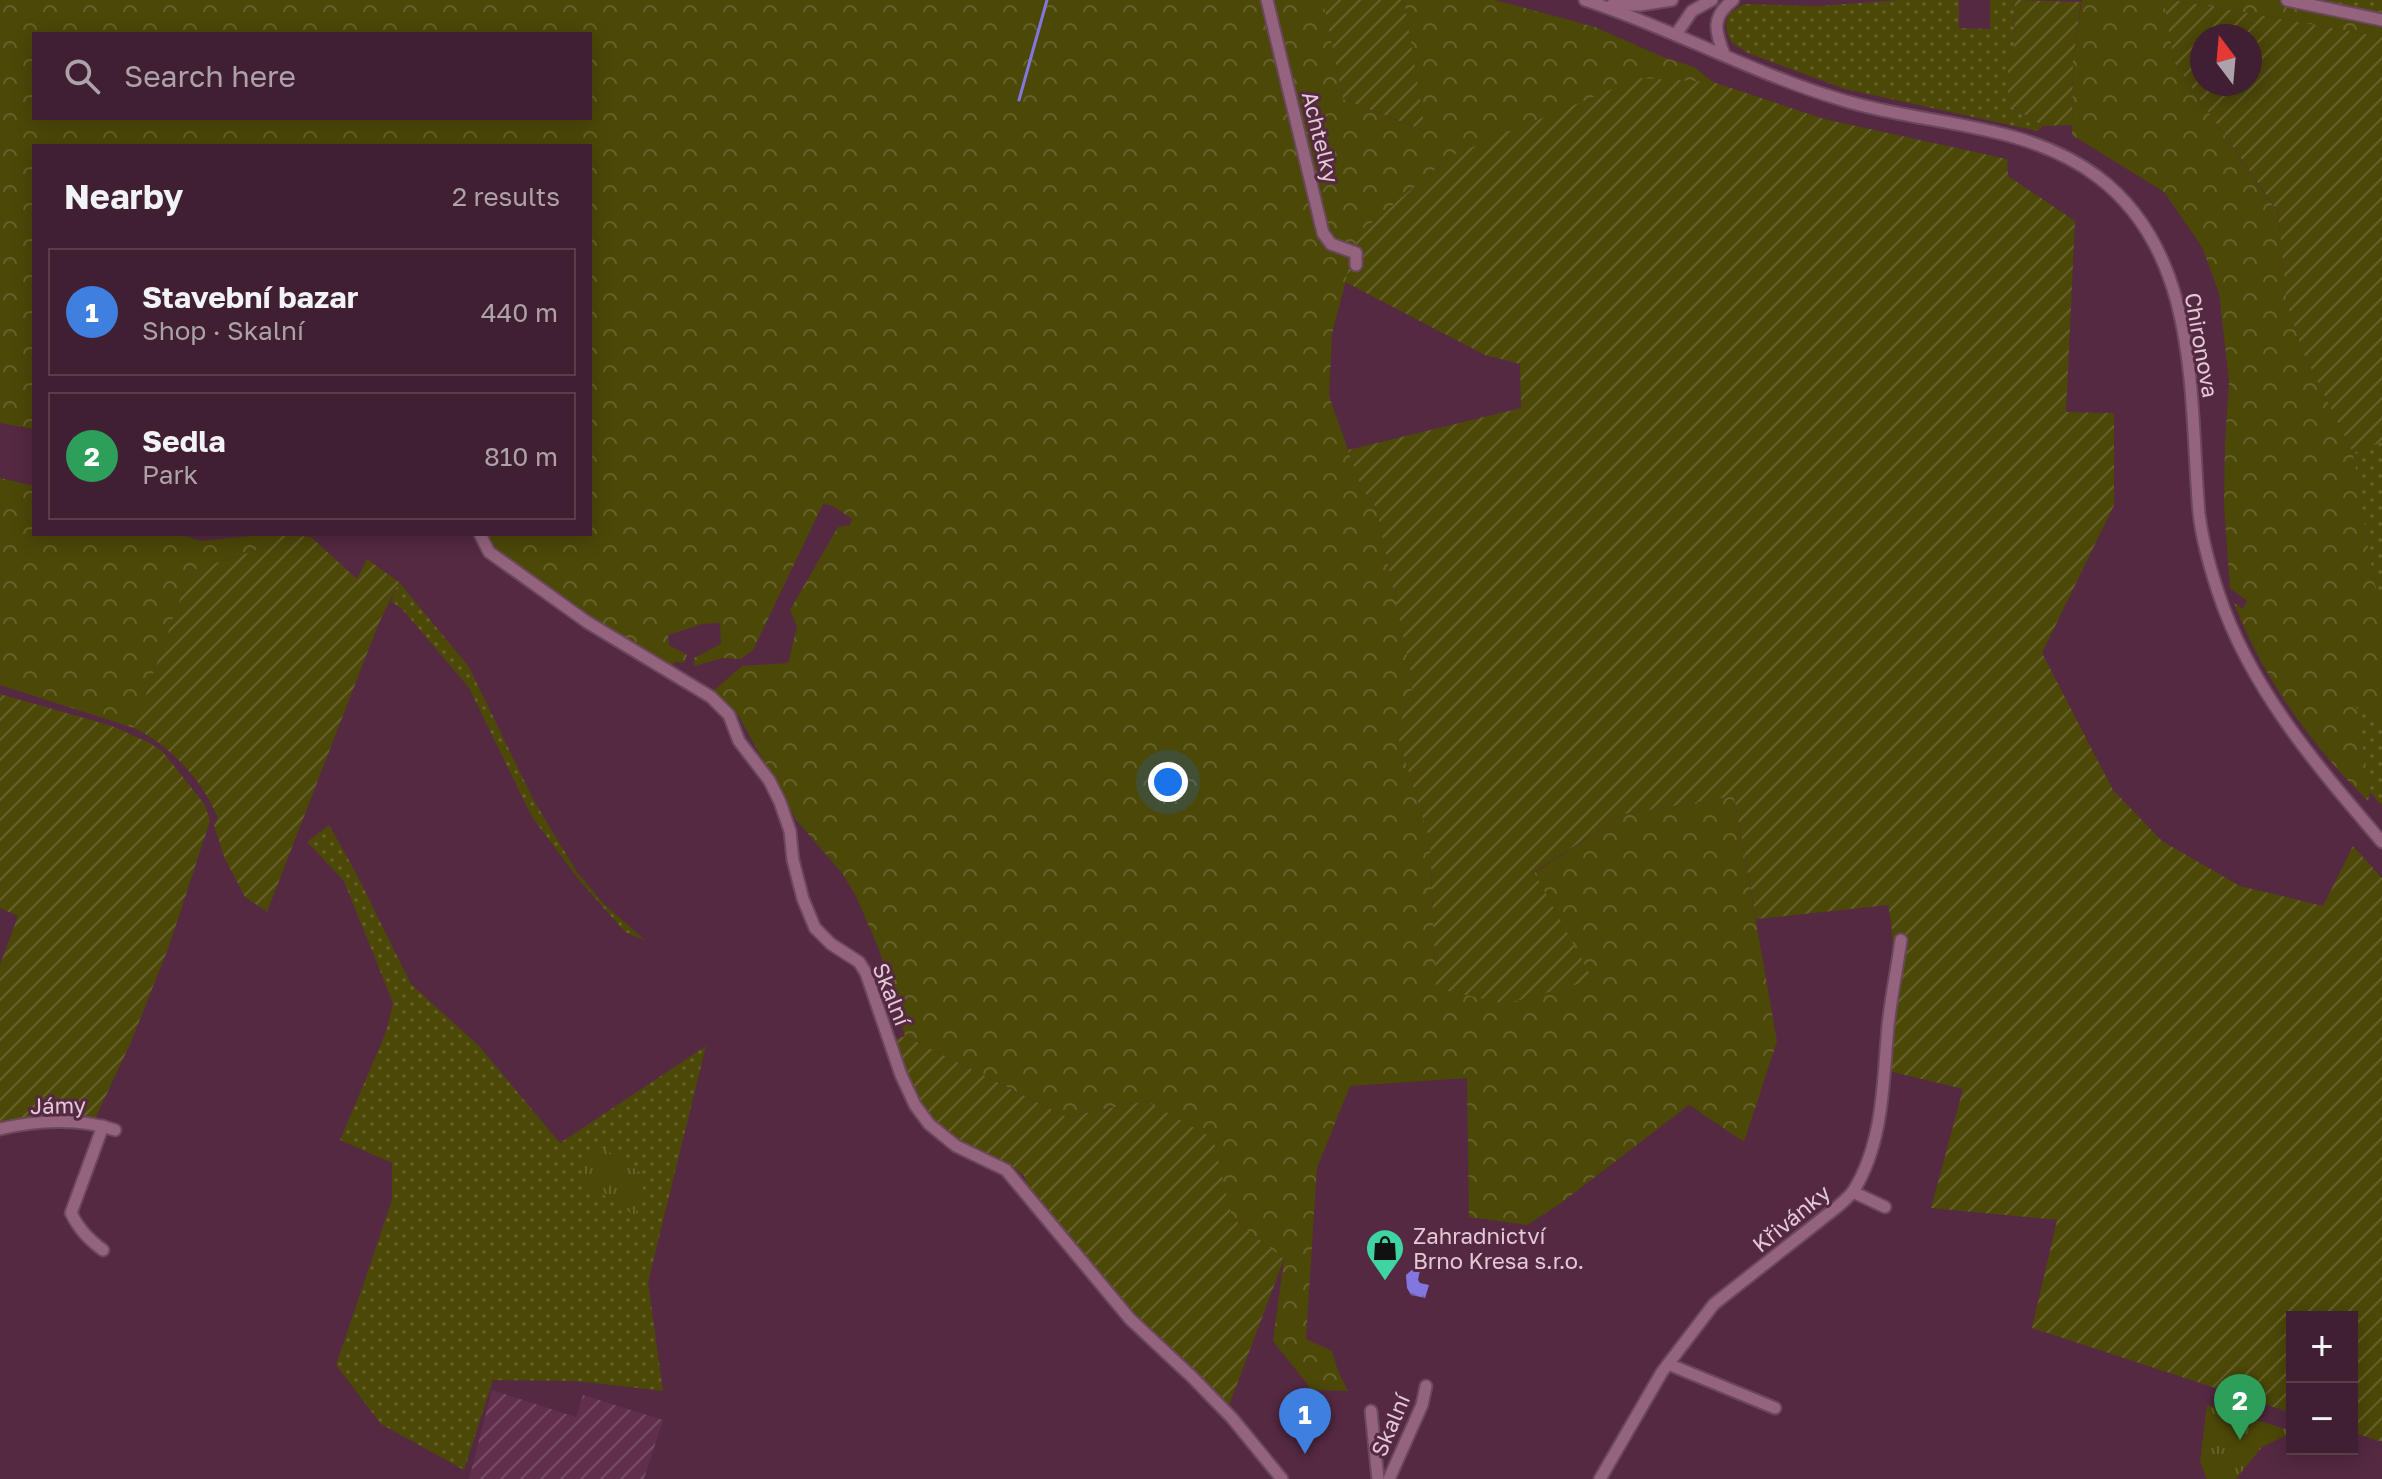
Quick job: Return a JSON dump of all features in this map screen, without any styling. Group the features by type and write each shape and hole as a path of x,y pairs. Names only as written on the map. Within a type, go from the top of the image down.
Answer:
{"street":[{"name":"Achtelky","path":"1267,0 1323,233 1331,244 1356,253 1356,265"},
{"name":"Chironova","path":"1585,0 1677,33 1795,84 1854,104 1992,132 2039,145 2088,170 2110,186 2144,227 2158,253 2178,307 2193,404 2199,515 2208,559 2229,622 2276,710 2314,762 2382,842"},
{"path":"1599,5 1631,6 1672,0"},
{"path":"1677,33 1692,11 1712,0"},
{"path":"1724,54 1717,22 1722,9 1733,0"},
{"path":"2287,0 2382,20"},
{"name":"Skalní","path":"481,536 489,552 587,622 711,697 729,715 739,741 769,780 780,802 790,831 793,860 803,899 815,928 831,944 859,962 866,973 901,1075 915,1105 941,1136 1006,1170 1130,1319 1232,1418 1282,1479"},
{"name":"Křivánky","path":"1600,1479 1668,1364 1714,1304 1853,1192 1865,1167 1882,1103 1901,940"},
{"name":"Jámy","path":"0,1129 67,1122 109,1128 71,1213 77,1227 103,1250"},
{"path":"1853,1192 1885,1207"},
{"path":"1668,1364 1775,1408"},
{"name":"Skalní","path":"1386,1478 1422,1405 1426,1386"},
{"name":"Skalní","path":"1371,1411 1386,1478"},
{"path":"1386,1478 1404,1479"}],"shaded area":[{"path":"492,1390 576,1417 583,1395 663,1420 644,1479 469,1479"}],"green space":[{"path":"0,0 1323,0 1343,99 1424,131 1404,0 1495,0 1595,27 1694,67 1713,82 1690,82 1451,156 1358,234 1332,334 1329,396 1362,489 1376,507 1413,684 1397,733 1430,841 1436,988 1592,980 1534,873 1624,814 1734,796 1777,1041 1744,1142 1689,1105 1561,1203 1527,1225 1469,1217 1467,1078 1350,1086 1317,1168 1306,1339 1332,1351 1348,1391 1312,1390 1273,1341 1284,1259 1232,1218 1212,1138 1146,1101 1066,1117 905,1036 880,952 856,896 842,873 797,821 738,715 712,692 742,666 788,663 797,627 790,610 838,527 850,525 852,519 833,506 823,504 753,650 741,659 723,658 694,666 694,658 721,644 720,623 702,624 668,635 669,645 687,655 684,663 675,662 670,668 644,654 501,554 487,536 592,536 592,144 32,144 32,429 0,423"},
{"path":"1323,0 1404,0 1425,131 1343,99"},
{"path":"1901,0 1959,0 1959,28 1990,29 1990,0 2015,0 2014,55 2008,55 2008,104 2043,126 2037,131 1845,89 1748,53 1732,43 1727,33 1726,21 1731,12 1744,4 1817,6"},
{"path":"2015,0 2081,2 2073,61 2072,125 2043,126 2008,104 2008,55 2014,55"},
{"path":"2082,0 2164,0 2174,62 2190,85 2190,96 2197,96 2278,213 2287,303 2302,350 2353,453 2374,582 2382,605 2382,730 2356,704 2370,792 2368,801 2327,757 2290,709 2259,658 2234,603 2243,609 2247,601 2230,588 2224,505 2229,381 2219,293 2202,247 2164,192 2072,135 2073,61"},
{"path":"2164,0 2382,37 2382,442 2353,453 2302,350 2287,303 2278,212 2198,96 2262,96 2262,24 2190,24 2190,85 2174,62"},
{"path":"2174,0 2279,0 2382,22 2382,37"},
{"path":"2298,0 2382,0 2382,17"},
{"path":"1639,78 1713,82 1824,119 2007,159 2008,176 2075,221 2066,412 2114,413 2114,505 2042,653 2113,790 2162,841 2240,886 2323,906 2353,846 2382,878 2382,1442 2358,1434 2358,1311 2286,1311 2286,1411 2032,1328 2057,1220 1931,1208 1963,1089 1880,1069 1893,966 1888,905 1756,919 1734,796 1624,814 1534,872 1593,980 1505,1004 1436,988 1430,841 1397,733 1413,684 1376,507 1362,489 1348,450 1521,408 1520,364 1485,355 1345,282 1358,234 1451,156"},
{"path":"2382,441 2382,605 2374,582 2353,453"},
{"path":"0,478 32,486 32,536 185,536 201,541 270,536 264,548 190,571 134,728 0,685"},
{"path":"270,536 311,537 357,579 367,559 399,582 378,625 267,912 245,897 225,859 214,826 218,818 203,790 173,754 134,728 190,571 264,548"},
{"path":"399,582 469,667 534,801 577,872 603,903 646,941 625,932 579,880 532,817 469,688 403,610 391,601"},
{"path":"0,694 112,726 150,743 163,752 205,805 210,821 169,946 131,1042 95,1119 48,1117 0,1123 0,965 18,916 0,908"},
{"path":"2355,702 2382,730 2382,806 2370,792"},
{"path":"329,825 411,984 479,1046 560,1143 706,1046 648,1282 663,1391 577,1381 493,1380 464,1470 381,1424 336,1365 392,1200 392,1163 340,1140 386,1032 393,1003 344,881 307,842"},
{"path":"905,1036 1066,1117 1146,1101 1213,1138 1232,1218 1284,1259 1228,1408 1137,1319 1030,1192 1024,1176 1007,1162 985,1156 939,1131 922,1113 904,1073 894,1040"},
{"path":"592,1141 646,1176 635,1216 581,1180"},
{"path":"2207,1405 2286,1429 2286,1436 2262,1447 2236,1479 2207,1479 2200,1462"}],"water":[{"path":"1414,1268 1420,1270 1420,1283 1429,1285 1425,1298 1411,1295 1407,1288 1406,1275"}],"waterway":[{"path":"1019,100 1047,0"}],"place":[{"name":"Zahradnictví Brno Kresa s.r.o.","path":"1385,1282"},
{"name":"Sedla","path":"2240,1440"},
{"name":"Stavební bazar","path":"1305,1454"}]}
